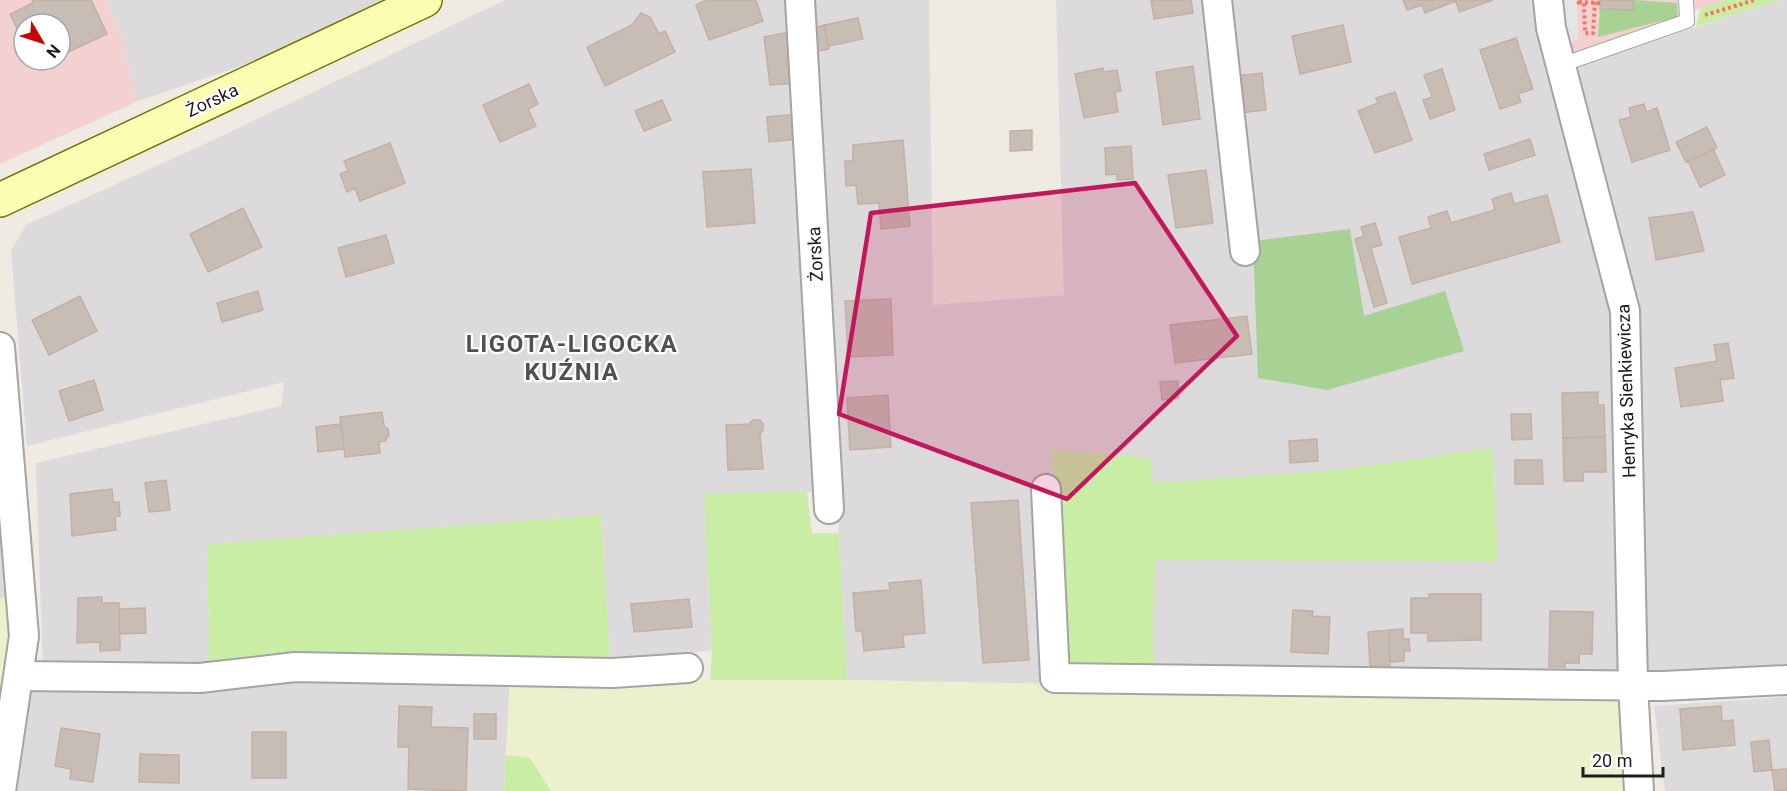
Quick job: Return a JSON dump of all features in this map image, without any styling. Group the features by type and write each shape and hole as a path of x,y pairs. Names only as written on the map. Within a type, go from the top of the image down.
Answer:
{"main road":[{"name":"Żorska","path":"0,200 424,0"}],"street":[{"name":"Żorska","path":"800,0 829,508"},
{"path":"1217,0 1245,251"},
{"name":"Henryka Sienkiewicza","path":"1548,0 1551,28 1625,311 1633,685 1639,791"},
{"path":"0,347 5,465 24,614 20,676 1,791"},
{"path":"1046,489 1055,678 1633,685 1787,680"},
{"path":"20,676 200,678 295,667 613,673 688,668"}],"lane":[{"path":"1561,65 1687,21 1686,0"}],"path":[{"path":"1687,21 1755,0"},
{"path":"1578,2 1597,3 1593,33 1585,33 1584,5 1578,2"}],"highlighted area":[{"path":"1135,183 1237,336 1067,499 839,414 871,213"}],"shaded area":[{"path":"0,0 105,0 124,42 136,102 0,164"},
{"path":"105,0 422,0 401,11 136,102 124,42"},
{"path":"505,0 790,0 817,492 704,493 712,650 610,664 601,515 207,544 209,666 43,670 36,463 281,406 284,382 27,446 11,251 26,225 207,143"},
{"path":"809,0 929,0 933,305 1064,295 1056,0 1548,0 1615,312 1622,695 847,680"},
{"path":"1563,0 1725,0 1563,56"},
{"path":"1563,0 1577,0 1578,39 1563,46"},
{"path":"1779,0 1787,0 1787,665 1643,671 1641,444 1570,69"},
{"path":"0,498 9,595 0,599"},
{"path":"309,678 510,679 504,791 8,791 30,687"},
{"path":"1787,697 1787,791 1665,791 1654,706"}],"green space":[{"path":"1633,0 1677,3 1677,17 1598,37 1600,9 1633,10"},
{"path":"1725,0 1779,0 1696,27 1700,9"},
{"path":"1350,229 1364,316 1445,291 1464,351 1327,390 1258,378 1253,241"},
{"path":"1492,448 1498,561 1155,560 1153,669 1061,670 1052,450 1150,458 1153,483 1337,470"},
{"path":"807,492 812,533 839,533 847,680 710,680 712,650 704,493"},
{"path":"601,515 610,664 209,666 207,544"},
{"path":"9,595 12,662 0,727 0,599"},
{"path":"510,679 847,680 1622,695 1626,791 551,791 530,758 506,755"},
{"path":"506,755 530,758 551,791 504,791"}],"building":[{"path":"32,0 91,0 107,34 72,50 72,12 14,12 33,3"},
{"path":"706,0 756,0 763,21 709,40 696,5"},
{"path":"1151,0 1191,0 1193,13 1154,19"},
{"path":"1403,0 1493,0 1459,12 1456,1 1425,13 1422,5 1407,10"},
{"path":"1600,0 1633,0 1633,10 1600,9"},
{"path":"641,13 650,17 659,34 665,31 675,52 605,86 587,47 632,25"},
{"path":"858,18 863,39 828,46 824,25"},
{"path":"824,25 829,49 814,52 809,30"},
{"path":"1343,25 1351,62 1300,74 1292,36"},
{"path":"790,32 796,83 770,85 764,37"},
{"path":"1516,38 1533,89 1518,94 1521,102 1500,109 1480,50"},
{"path":"1193,66 1200,119 1163,125 1156,72"},
{"path":"1103,68 1104,72 1117,70 1121,91 1115,92 1118,112 1084,118 1075,74"},
{"path":"1442,69 1455,110 1430,119 1423,100 1432,97 1424,75"},
{"path":"1262,73 1266,110 1239,113 1235,76"},
{"path":"529,84 538,104 528,109 536,126 500,142 483,105"},
{"path":"1395,92 1412,140 1375,153 1358,111 1378,103 1376,98"},
{"path":"662,100 671,120 644,131 635,111"},
{"path":"1644,104 1646,112 1657,108 1670,150 1632,162 1619,120 1631,117 1629,108"},
{"path":"797,114 799,139 769,142 767,117"},
{"path":"1707,127 1717,148 1686,162 1676,142"},
{"path":"1032,130 1032,150 1010,151 1010,131"},
{"path":"1530,139 1535,155 1489,170 1484,154"},
{"path":"903,140 910,226 881,229 879,203 858,204 856,185 846,186 845,161 853,161 853,145"},
{"path":"390,143 405,183 360,201 355,188 347,192 340,174 348,171 344,161"},
{"path":"1131,146 1133,179 1117,180 1117,174 1106,175 1105,148"},
{"path":"1713,149 1725,175 1700,187 1688,161"},
{"path":"751,169 755,223 707,227 703,172"},
{"path":"1206,170 1213,223 1176,228 1168,175"},
{"path":"1511,193 1514,204 1547,195 1560,242 1412,284 1399,237 1431,228 1428,217 1447,211 1451,223 1495,210 1492,199"},
{"path":"243,208 262,247 208,272 190,234"},
{"path":"1693,212 1704,251 1656,260 1649,218"},
{"path":"1375,223 1382,245 1371,248 1387,303 1374,307 1355,239 1364,236 1361,227"},
{"path":"386,235 394,263 346,277 338,248"},
{"path":"258,291 263,310 222,322 217,303"},
{"path":"80,296 97,331 49,355 32,320"},
{"path":"891,299 893,355 848,357 845,301"},
{"path":"1247,316 1252,354 1175,363 1170,325"},
{"path":"1728,343 1734,378 1720,380 1723,401 1681,407 1675,368 1717,361 1714,345"},
{"path":"94,380 103,410 69,421 59,391"},
{"path":"1178,381 1179,398 1162,400 1160,382"},
{"path":"1598,392 1598,405 1604,405 1605,437 1563,438 1562,393"},
{"path":"888,395 891,447 850,450 847,398"},
{"path":"382,412 384,426 388,429 389,435 385,441 379,442 380,453 345,457 340,417"},
{"path":"1511,414 1531,414 1532,439 1512,440"},
{"path":"753,420 760,420 763,424 760,434 763,469 728,470 726,425 749,424"},
{"path":"341,424 344,449 318,452 316,427"},
{"path":"1605,437 1606,472 1583,472 1583,481 1564,481 1563,438"},
{"path":"1317,439 1318,461 1290,463 1289,441"},
{"path":"1515,460 1542,460 1543,484 1515,484"},
{"path":"166,480 170,510 149,512 145,483"},
{"path":"112,489 113,502 119,502 120,516 115,517 116,530 72,536 70,494"},
{"path":"1018,500 1029,660 983,663 971,503"},
{"path":"921,580 925,633 903,635 904,647 864,651 862,631 856,631 853,593 890,590 889,583"},
{"path":"1429,594 1481,594 1481,640 1428,641 1428,633 1411,633 1411,598 1429,598"},
{"path":"102,597 102,603 119,603 120,650 100,651 100,642 77,643 78,598"},
{"path":"689,599 692,627 634,632 631,604"},
{"path":"145,608 146,633 119,634 119,609"},
{"path":"1293,610 1313,611 1312,616 1330,617 1328,654 1291,652"},
{"path":"1550,611 1593,612 1592,654 1579,654 1579,663 1565,663 1565,667 1549,667"},
{"path":"1403,629 1403,639 1409,639 1410,651 1404,651 1404,661 1390,662 1389,630"},
{"path":"1389,630 1390,666 1370,666 1368,632"},
{"path":"399,706 432,707 431,727 468,728 466,791 408,789 409,747 398,747"},
{"path":"1721,706 1722,721 1733,720 1735,745 1683,750 1680,709"},
{"path":"474,714 496,714 496,739 474,739"},
{"path":"61,728 100,734 93,782 70,779 71,769 55,766"},
{"path":"252,732 286,732 286,778 252,778"},
{"path":"1769,740 1772,770 1754,772 1751,742"},
{"path":"140,754 179,755 179,783 139,782"},
{"path":"1787,769 1787,790 1775,791 1772,770"}],"district":[{"name":"LIGOTA-LIGOCKA KUŹNIA","path":"572,358"}]}
